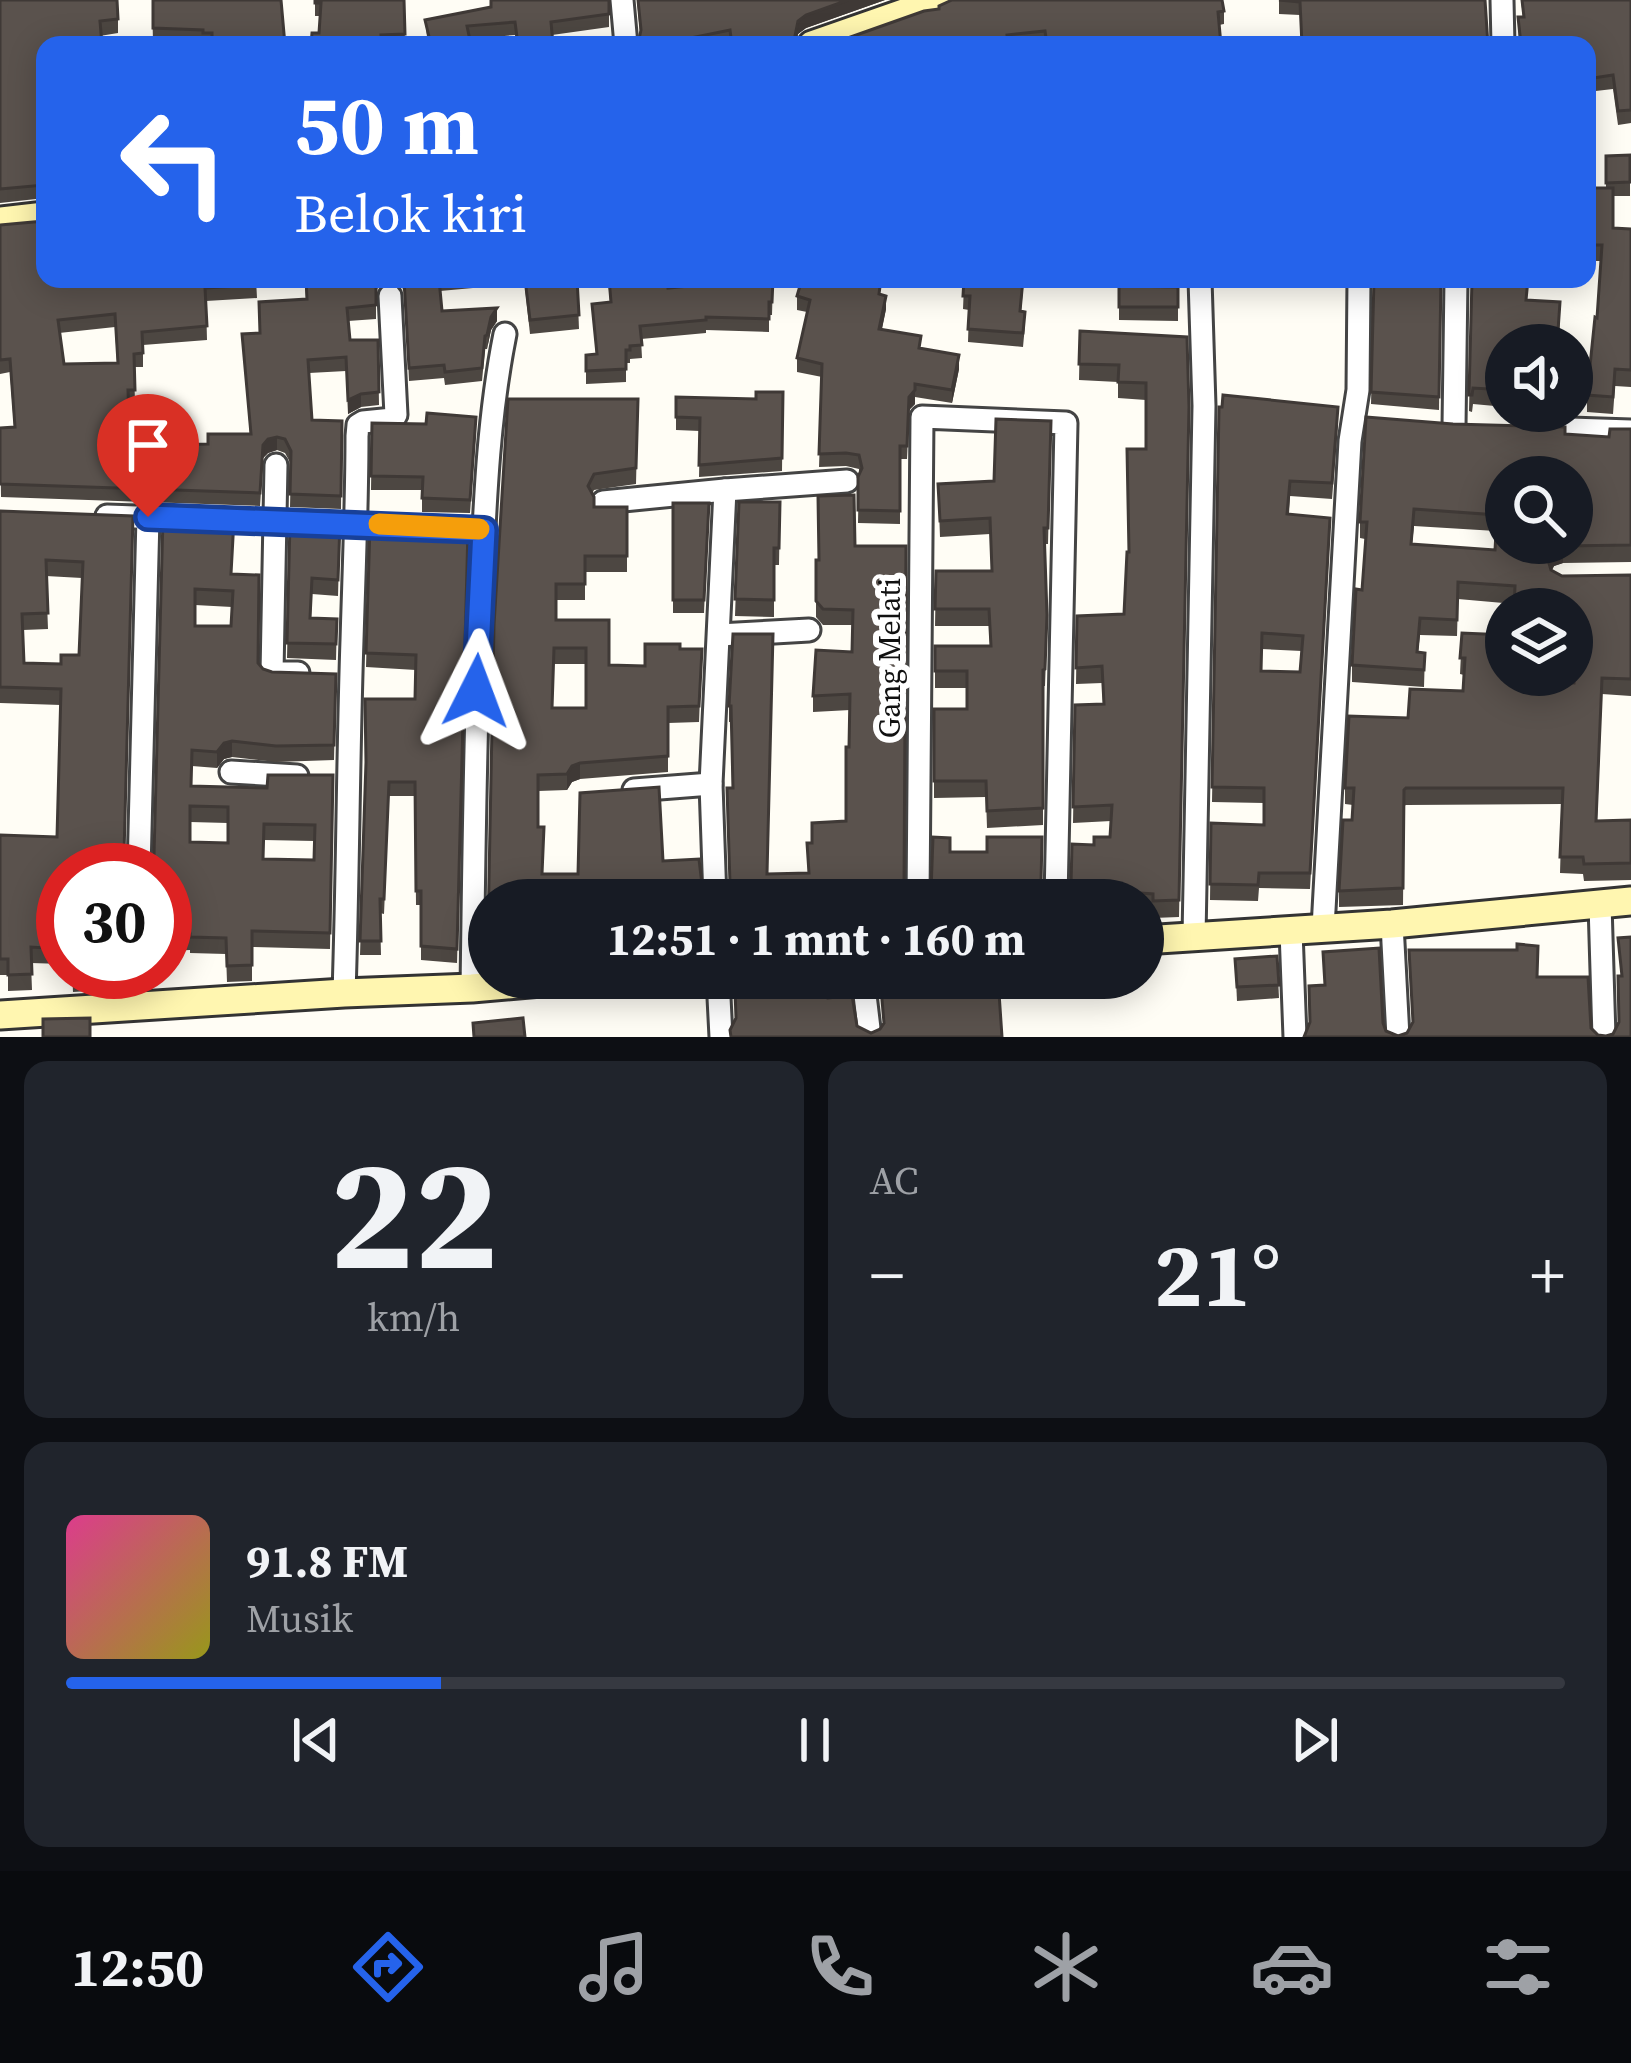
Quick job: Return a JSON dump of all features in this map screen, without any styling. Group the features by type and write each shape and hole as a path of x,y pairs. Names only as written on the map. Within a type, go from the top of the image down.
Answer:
{"main road":[{"path":"871,35 941,0"},
{"path":"0,221 36,217"},
{"path":"1164,939 1631,901"},
{"path":"0,1015 468,988"}],"street":[{"path":"622,0 625,36"},
{"path":"1502,0 1503,36"},
{"path":"1193,938 1204,406 1200,288"},
{"path":"1323,928 1350,442 1364,419 1358,390 1359,288"},
{"path":"1455,425 1456,288"},
{"path":"344,993 332,776 332,674 358,523 358,425 397,415 390,296"},
{"path":"473,879 484,530 490,430 505,334"},
{"name":"Gang Melati","path":"918,879 922,417 1066,423 1056,879"},
{"path":"1593,430 1631,431"},
{"path":"276,465 272,673 332,674"},
{"path":"603,502 848,482"},
{"path":"714,879 711,784 725,490"},
{"path":"85,515 484,530"},
{"path":"140,843 148,517"},
{"path":"719,635 808,630"},
{"path":"231,772 332,776"},
{"path":"602,792 711,784"},
{"path":"1600,904 1604,1037"},
{"path":"1392,924 1398,1037"},
{"path":"1291,931 1295,1037"},
{"path":"719,999 721,1037"},
{"path":"865,999 870,1037"}],"building":[{"path":"0,0 117,0 118,19 100,21 101,36 36,36 36,186 0,189"},
{"path":"153,0 281,0 284,36 212,36 203,30 153,28"},
{"path":"404,0 405,34 312,36 319,33 321,3 315,3"},
{"path":"491,0 609,0 609,14 551,22 552,36 517,36 515,22 467,26 469,36 429,36 425,20 491,7"},
{"path":"638,0 848,0 806,15 798,21 795,36 731,36 730,30 700,36 640,36"},
{"path":"952,0 1222,0 1224,11 1218,12 1220,36 1046,36 1045,31 1007,36 853,36"},
{"path":"1279,0 1485,0 1487,36 1302,36 1300,2"},
{"path":"1522,0 1631,0 1631,110 1618,111 1613,75 1596,78 1596,36 1520,36 1518,17 1524,17"},
{"path":"1630,155 1630,182 1606,183 1606,156"},
{"path":"1596,188 1613,188 1613,228 1631,229 1631,370 1615,369 1613,397 1593,395 1602,245 1596,245"},
{"path":"36,222 36,288 205,288 207,326 142,332 143,353 134,354 135,390 128,390 129,451 208,444 208,434 251,434 242,334 260,333 259,302 307,299 306,288 376,288 376,305 347,308 350,340 378,340 379,392 348,400 346,357 308,360 312,420 342,421 341,496 290,494 291,451 285,439 277,437 263,445 260,493 0,484 0,428 15,427 10,359 0,360 0,225","holes":["115,314 118,363 64,364 58,320"]},
{"path":"405,288 440,288 442,311 497,308 485,336 482,368 445,372 444,365 409,368"},
{"path":"526,288 578,288 579,315 530,320"},
{"path":"610,288 773,288 769,319 706,317 640,326 642,345 626,350 626,369 586,371 586,355 597,354 592,304 611,302"},
{"path":"799,288 880,288 879,294 886,296 879,329 921,336 919,348 959,355 952,390 915,384 909,397 907,446 900,446 900,511 858,510 859,455 819,454 822,364 797,358 810,300 797,296"},
{"path":"963,288 1022,288 1023,333 968,329 970,296 963,296"},
{"path":"1119,288 1178,288 1178,307 1119,307"},
{"path":"1374,288 1441,288 1439,397 1371,392"},
{"path":"1472,288 1527,288 1526,300 1560,302 1558,324 1485,324 1485,389 1473,388 1472,395"},
{"path":"1080,331 1187,337 1179,900 1164,901 1164,879 1071,879 1072,844 1094,845 1094,837 1110,837 1112,805 1073,807 1075,705 1104,704 1102,666 1076,668 1077,616 1124,614 1129,552 1127,449 1146,449 1146,383 1118,382 1119,365 1079,364"},
{"path":"756,392 783,392 782,458 699,465 700,418 676,417 676,397 756,399"},
{"path":"1223,395 1338,407 1332,483 1290,481 1287,514 1330,518 1310,873 1259,873 1258,885 1210,884 1211,823 1264,825 1264,788 1212,787","holes":["1262,633 1303,636 1300,672 1261,671"]},
{"path":"508,399 638,399 636,468 594,474 588,486 594,507 627,507 627,556 585,556 585,584 556,584 556,620 609,620 609,665 645,666 645,644 702,649 699,706 668,707 668,756 580,763 567,774 538,775 538,827 544,827 542,874 578,874 580,793 659,787 663,861 699,859 701,879 489,879 494,625","holes":["554,648 586,648 586,708 552,708"]},
{"path":"427,413 476,417 470,500 422,498 423,477 371,476 372,423 426,424"},
{"path":"1366,417 1485,425 1485,432 1609,437 1610,429 1631,429 1631,545 1593,546 1593,456 1485,456 1485,514 1414,509 1411,544 1485,549 1485,564 1549,564 1562,576 1631,575 1631,679 1602,678 1596,821 1631,820 1631,863 1584,864 1583,857 1560,857 1563,788 1406,788 1403,888 1339,891 1343,820 1352,820 1354,788 1345,788 1349,716 1408,718 1410,689 1463,691 1462,633 1485,634 1485,696 1593,696 1593,588 1458,582 1457,620 1420,618 1417,652 1425,653 1424,670 1352,665 1356,589 1362,590 1367,522 1360,522"},
{"path":"996,419 1051,421 1048,528 1044,528 1043,808 987,811 986,781 934,781 934,709 967,709 967,671 935,671 935,646 991,646 989,609 935,609 936,571 992,571 990,518 940,521 938,484 994,481"},
{"path":"854,495 855,546 906,546 904,879 730,879 727,788 733,788 729,706 733,634 773,634 767,874 809,873 807,843 812,843 812,823 846,821 849,747 850,694 813,696 816,650 852,652 853,610 823,609 816,601 818,496"},
{"path":"739,502 780,502 774,600 735,599"},
{"path":"673,503 709,503 704,600 673,600"},
{"path":"0,511 133,516 124,843 36,843 32,974 8,975 8,959 0,959 0,835 57,837 61,689 0,687","holes":["46,560 83,562 79,655 61,655 61,664 24,663 22,614 48,613"]},
{"path":"163,517 234,519 231,574 259,575 258,663 272,672 336,674 334,745 232,741 217,752 192,750 191,786 267,788 268,775 333,775 330,933 252,931 252,965 227,966 226,938 192,937 192,843 154,843","holes":["195,589 233,591 231,626 195,626","190,806 228,807 228,843 190,842","264,824 315,825 314,860 263,859"]},
{"path":"290,522 340,523 338,580 312,578 310,618 337,619 336,644 287,643"},
{"path":"370,526 468,529 457,949 421,946 415,782 389,782 381,941 360,941 365,699 415,699 416,655 366,653"},
{"path":"933,837 950,838 950,852 987,852 987,837 1042,837 1041,879 931,879"},
{"path":"1631,937 1631,1037 1304,1037 1310,1022 1309,986 1325,985 1323,952 1379,948 1383,1023 1386,1031 1398,1036 1407,1033 1413,1022 1409,950 1517,950 1517,944 1538,946 1537,977 1588,977 1591,1028 1598,1035 1613,1034 1619,1022 1618,976 1622,976 1618,938"},
{"path":"1277,956 1279,985 1237,987 1235,959"},
{"path":"735,999 853,999 857,1026 871,1033 884,1023 882,999 999,999 1002,1037 731,1037 730,1030 736,1018"},
{"path":"90,1018 90,1037 43,1037 43,1019"},
{"path":"523,1018 525,1037 474,1037 473,1023"}],"slow traffic":[{"path":"379,524 479,529"}],"route":[{"path":"148,517 484,530 476,691"}]}
